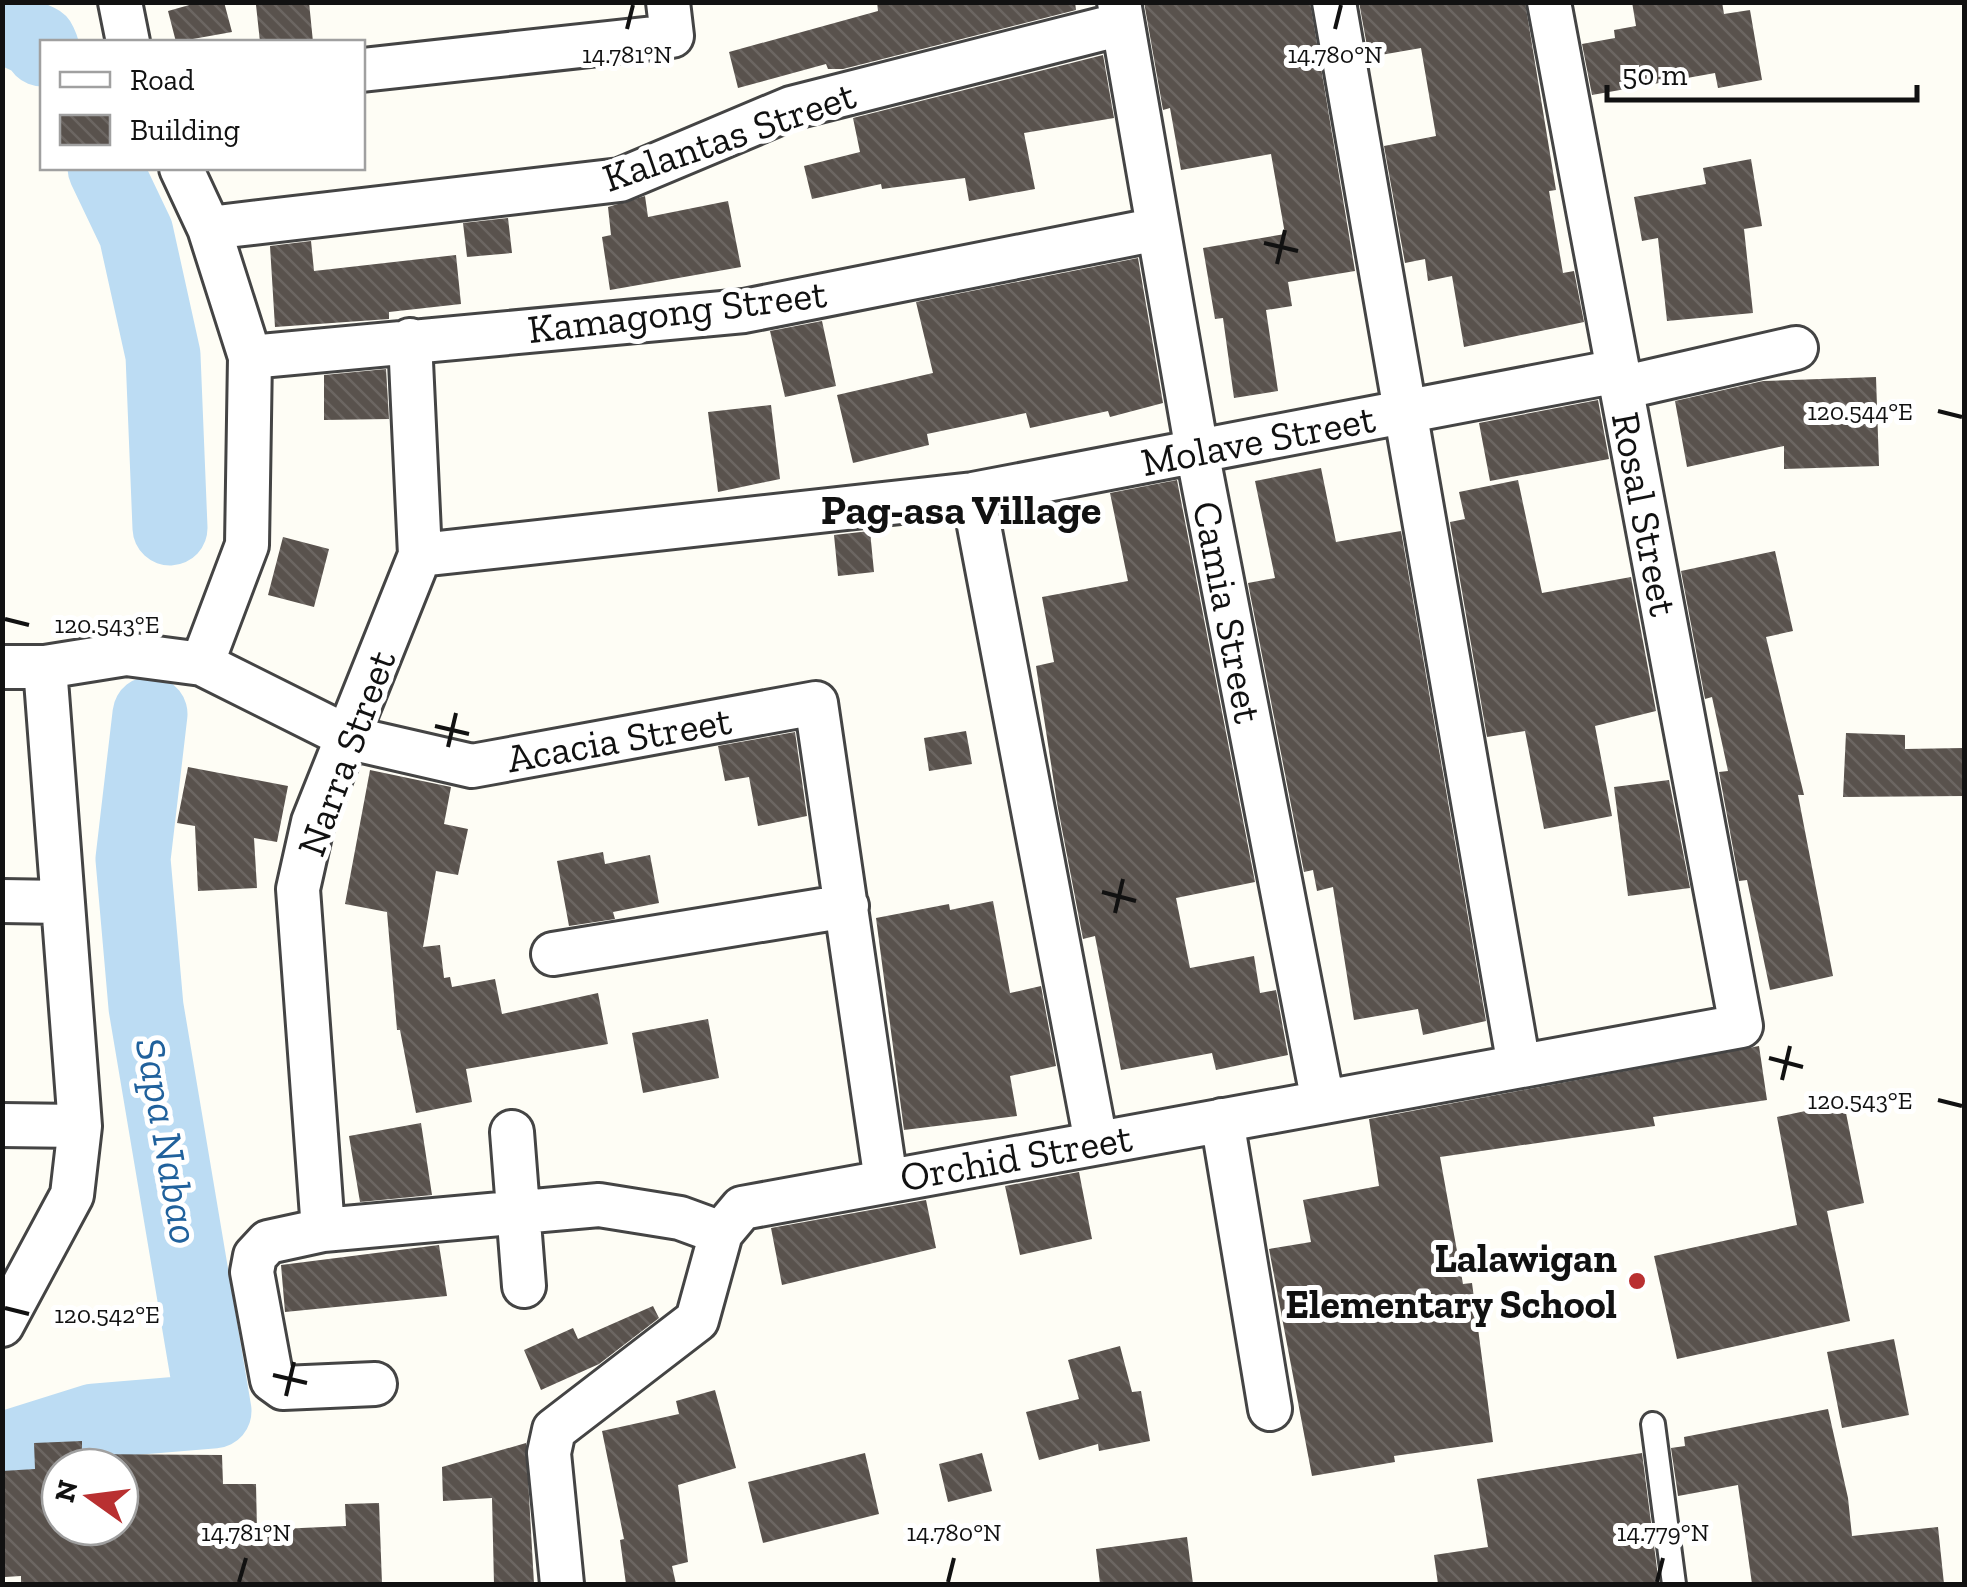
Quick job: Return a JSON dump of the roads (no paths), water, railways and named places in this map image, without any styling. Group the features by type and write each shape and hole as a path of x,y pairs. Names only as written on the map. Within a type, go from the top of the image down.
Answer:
{"street":[{"path":"120,2 128,40"},
{"path":"365,70 672,36 668,2"},
{"path":"1334,2 1519,1066"},
{"name":"Rosal Street","path":"1549,2 1741,1026"},
{"name":"Kalantas Street","path":"210,228 620,180 790,108 1120,13"},
{"name":"Camia Street","path":"1120,13 1197,451 1323,1102"},
{"path":"182,170 210,228 250,357 247,545 202,664"},
{"name":"Kamagong Street","path":"250,357 744,311 1158,229"},
{"name":"Narra Street","path":"323,1230 298,889 313,822 350,738 420,555 410,340"},
{"name":"Molave Street","path":"420,555 974,494 1405,412 1620,380 1796,348"},
{"path":"974,494 1096,1142"},
{"name":"Acacia Street","path":"24,667 126,654 202,664 350,738 472,766 816,703 847,906"},
{"path":"2,1325 72,1195 80,1126 62,902 24,667"},
{"path":"2,901 62,902"},
{"path":"553,954 847,906 886,1181"},
{"name":"Orchid Street","path":"721,1233 742,1208 1741,1026"},
{"path":"1222,1120 1270,1409"},
{"path":"2,1126 80,1126"},
{"path":"512,1132 524,1286"},
{"path":"375,1384 284,1388 272,1380 252,1272 255,1256 268,1242 323,1230 599,1205 680,1218 721,1233 697,1320 554,1430 548,1453 562,1584"}],"lane":[{"path":"1652,1424 1674,1584"}],"waterway":[{"path":"2,25 40,44"},
{"path":"106,170 136,233 163,355 170,528"},
{"name":"Sapa Nabao","path":"2,1450 94,1421 214,1411 146,1007 133,859 150,714"}],"place":[{"name":"Lalawigan Elementary School","path":"1637,1281"}],"district":[{"name":"Pag-asa Village","path":"961,509"}]}
